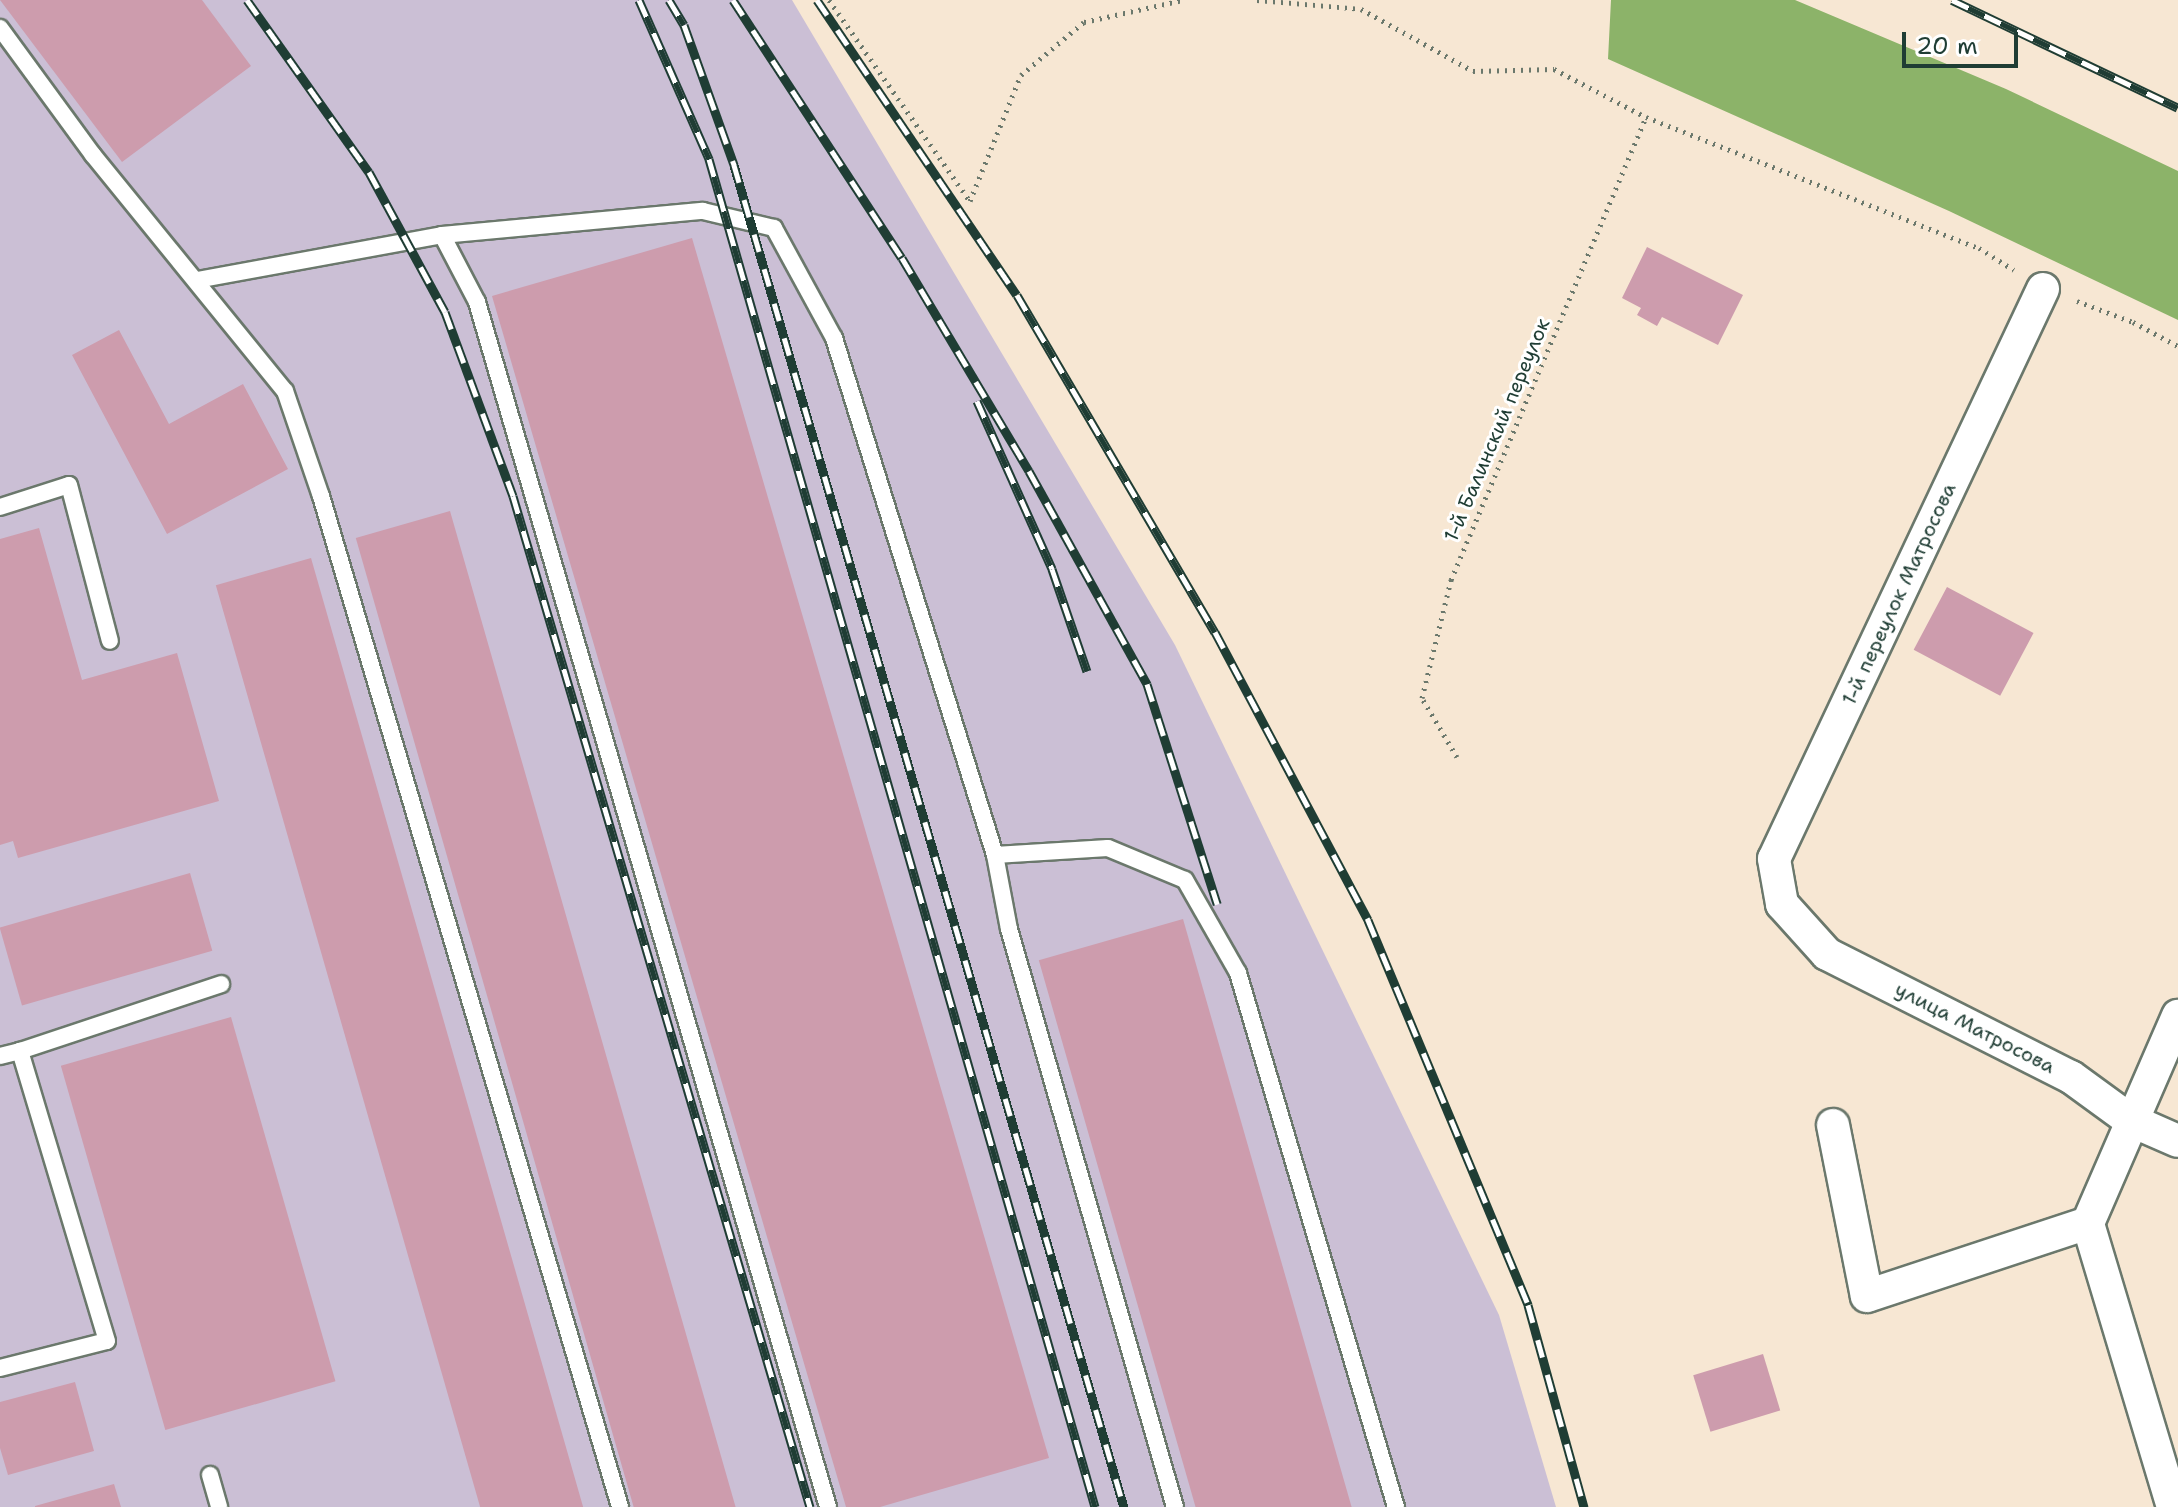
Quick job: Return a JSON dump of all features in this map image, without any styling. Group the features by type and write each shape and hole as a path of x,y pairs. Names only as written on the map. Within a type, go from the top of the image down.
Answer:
{"street":[{"name":"1-й переулок Матросова","path":"1782,904 1774,859 2043,289"},
{"name":"улица Матросова","path":"1782,904 1827,954 2071,1077 2130,1120 2178,1141"},
{"path":"2173,1507 2088,1223 2130,1120 2178,1016"},
{"path":"1833,1125 1867,1296 2088,1223"}],"lane":[{"path":"0,28 93,155 285,391 316,481 620,1507"},
{"path":"197,280 442,235 703,211 774,228 834,338 995,855 1009,929 1175,1507"},
{"path":"442,235 477,302 828,1507"},
{"path":"0,507 69,485 110,641"},
{"path":"995,855 1108,848 1185,880 1238,973 1396,1507"},
{"path":"0,1056 221,984"},
{"path":"0,1368 107,1341 20,1051"},
{"path":"210,1475 219,1507"}],"path":[{"path":"829,0 970,201 1021,75 1084,22 1183,0"},
{"path":"1257,0 1361,9 1473,71 1554,69 1646,117 1979,248 2043,289 2133,322 2178,346"},
{"name":"1-й Балинский переулок","path":"1457,757 1422,698 1451,580 1646,117"}],"shaded area":[{"path":"0,0 792,0 1175,645 1499,1315 1556,1507 0,1507"}],"green space":[{"path":"1611,0 1795,0 2006,89 2178,171 2178,320 1949,211 1608,59"}],"building":[{"path":"0,0 202,0 251,66 122,162"},
{"path":"692,238 1049,1458 880,1507 846,1507 492,296"},
{"path":"1647,247 1743,295 1718,345 1662,317 1657,326 1637,315 1641,308 1622,298"},
{"path":"119,330 169,424 243,384 288,469 167,534 72,355"},
{"path":"450,511 736,1507 634,1507 356,538"},
{"path":"39,528 82,680 177,653 219,801 18,858 13,841 0,845 0,539"},
{"path":"311,558 583,1507 480,1507 216,585"},
{"path":"1947,587 2034,633 2000,696 1914,650"},
{"path":"190,873 212,951 22,1005 0,927"},
{"path":"1183,919 1352,1507 1196,1507 1039,960"},
{"path":"231,1017 335,1381 165,1430 61,1066"},
{"path":"1763,1354 1780,1410 1710,1432 1693,1375"},
{"path":"75,1382 94,1451 8,1475 0,1448 0,1402"},
{"path":"114,1484 121,1507 35,1507 35,1506"}],"railway":[{"path":"247,0 369,172 445,312 513,496 810,1507"},
{"path":"639,0 709,159 1095,1507"},
{"path":"669,0 684,25 734,165 1124,1507"},
{"path":"733,0 902,258 1029,471 1147,684 1217,904"},
{"path":"817,0 1017,295 1215,632 1368,920 1528,1305 1584,1507"},
{"path":"1952,0 2178,108"},
{"path":"977,401 1052,569 1087,671"}]}
